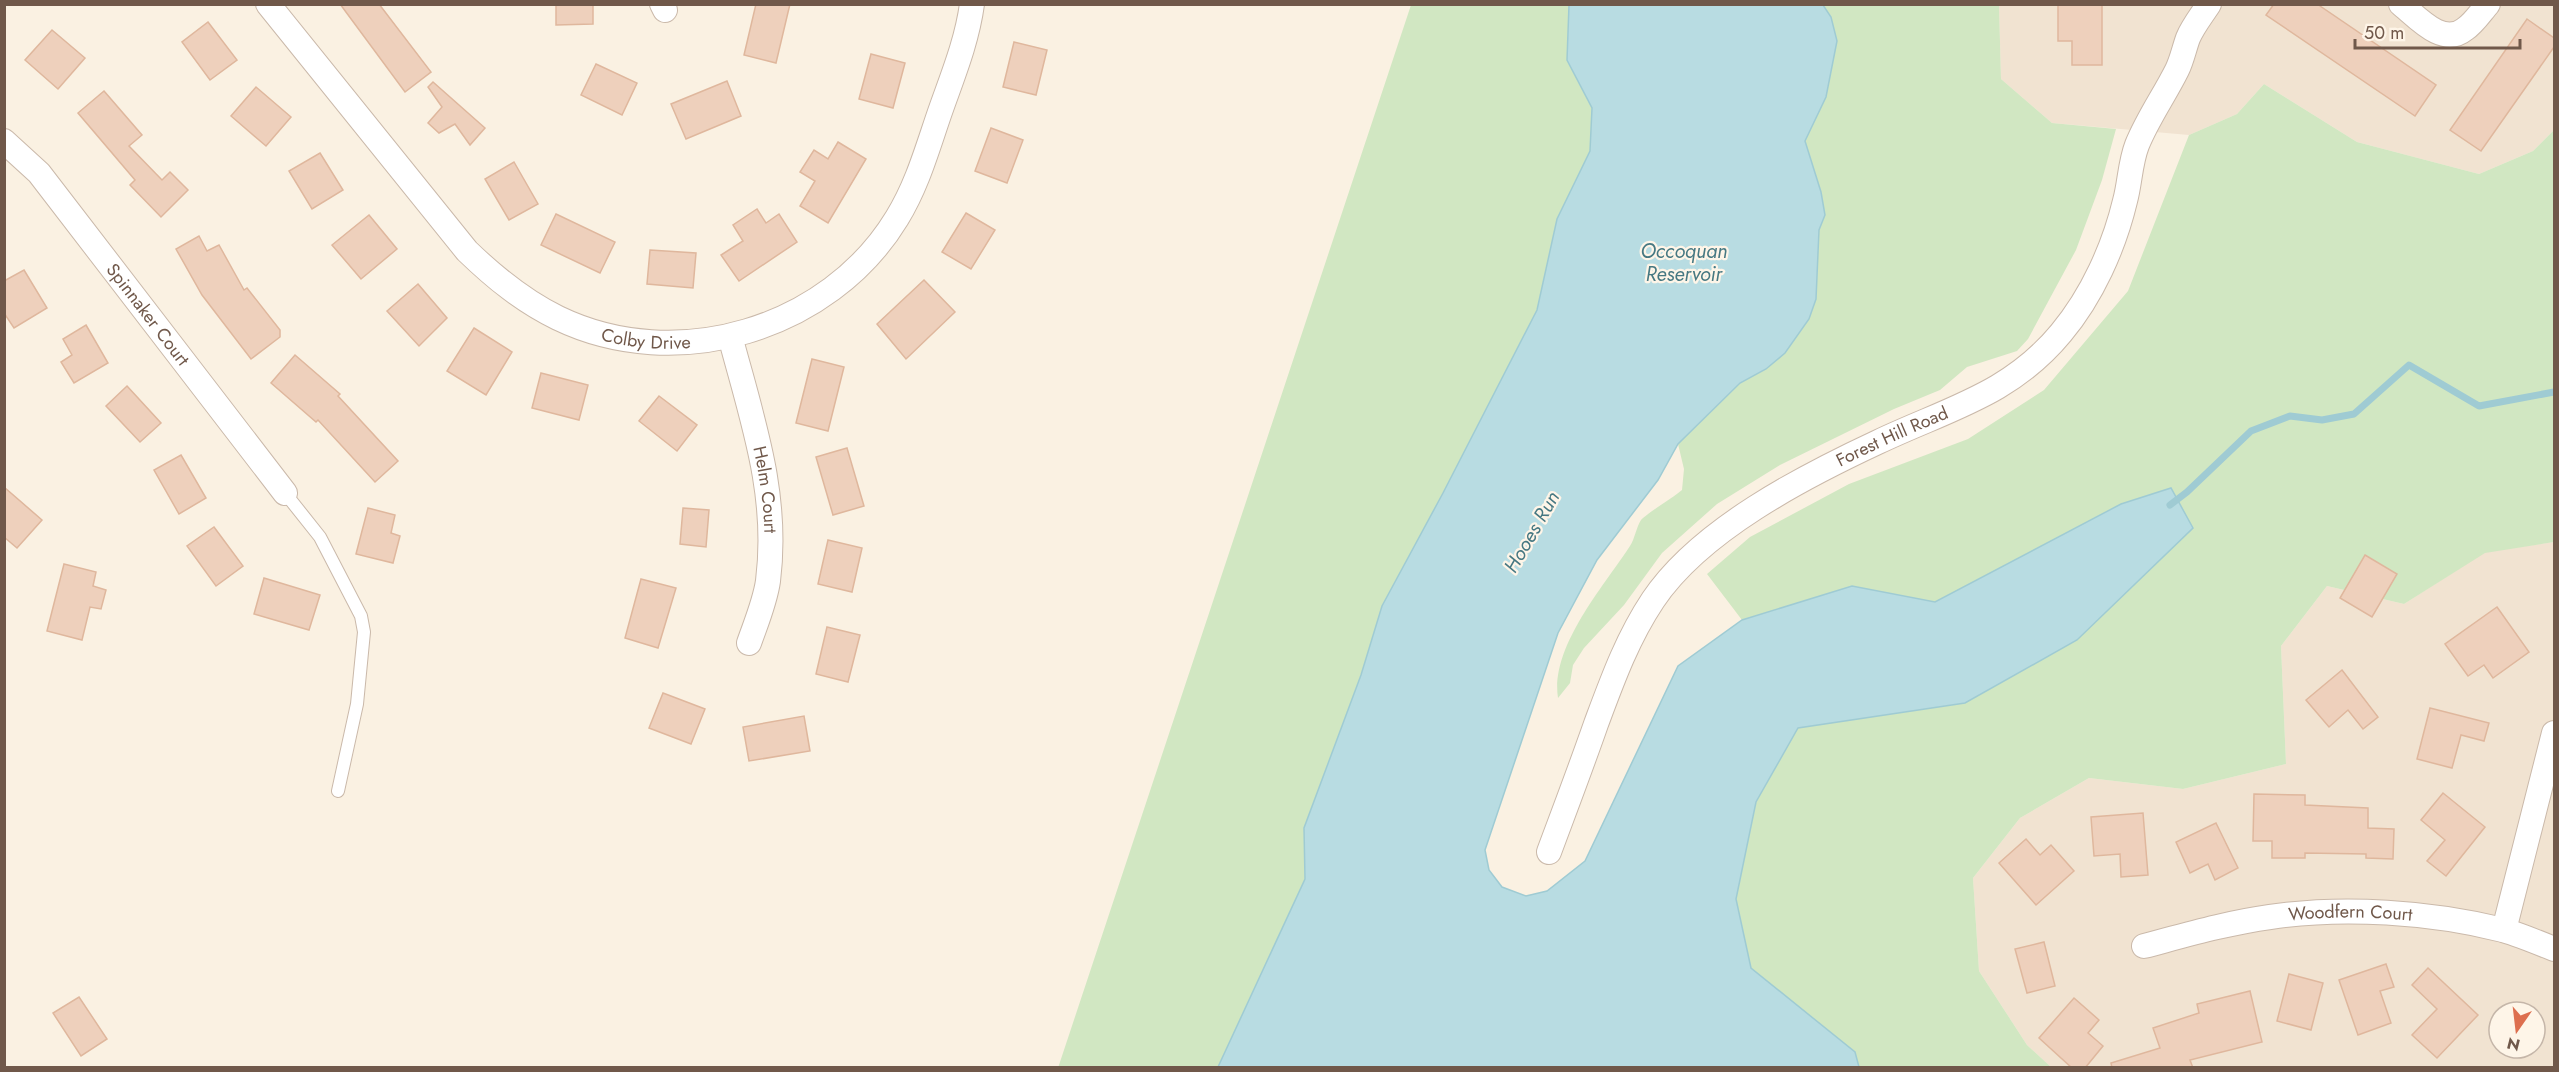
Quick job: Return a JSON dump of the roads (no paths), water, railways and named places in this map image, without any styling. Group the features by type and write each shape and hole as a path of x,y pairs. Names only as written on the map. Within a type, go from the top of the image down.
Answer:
{"street":[{"name":"Colby Drive","path":"268,4 467,251 501,283 525,300 560,318 595,332 624,339 660,343 697,342 730,336 755,329 795,312 820,297 849,274 875,248 897,219 914,186 962,51 972,4"},
{"name":"Forest Hill Road","path":"1549,852 1629,639 1654,598 1678,568 1707,542 1739,519 1811,476 1879,441 1976,400 2002,386 2036,360 2061,333 2095,281 2125,203 2136,148 2160,97 2177,70 2190,35 2209,4"},
{"path":"2401,4 2433,30 2444,35 2454,35 2465,30 2488,4"},
{"name":"Spinnaker Court","path":"4,141 39,173 285,493"},
{"name":"Helm Court","path":"730,336 763,456 771,529 768,582 749,643"},
{"path":"2504,930 2554,733"},
{"name":"Woodfern Court","path":"2144,946 2238,922 2331,912 2402,914 2449,920 2504,930 2554,949"}],"lane":[{"path":"285,493 320,537 361,616 364,632 357,704 338,791"}],"water":[{"name":"Occoquan Reservoir","path":"1569,5 1823,5 1831,17 1837,41 1826,97 1805,141 1821,192 1825,215 1819,230 1816,299 1809,319 1785,353 1766,369 1740,383 1678,444 1658,480 1597,560 1558,633 1485,850 1489,870 1502,887 1526,896 1547,891 1585,861 1678,666 1742,620 1852,586 1935,602 2121,504 2171,488 2193,528 2077,640 1965,703 1798,728 1756,802 1736,899 1751,968 1855,1052 1859,1067 1218,1067 1305,879 1304,828 1361,675 1382,606 1537,310 1557,219 1590,151 1592,108 1567,60"}],"waterway":[{"path":"2170,505 2187,492 2251,431 2290,416 2322,420 2354,414 2409,365 2479,406 2554,392"}],"water label":[{"name":"Hooes Run","path":"1532,532"}]}
